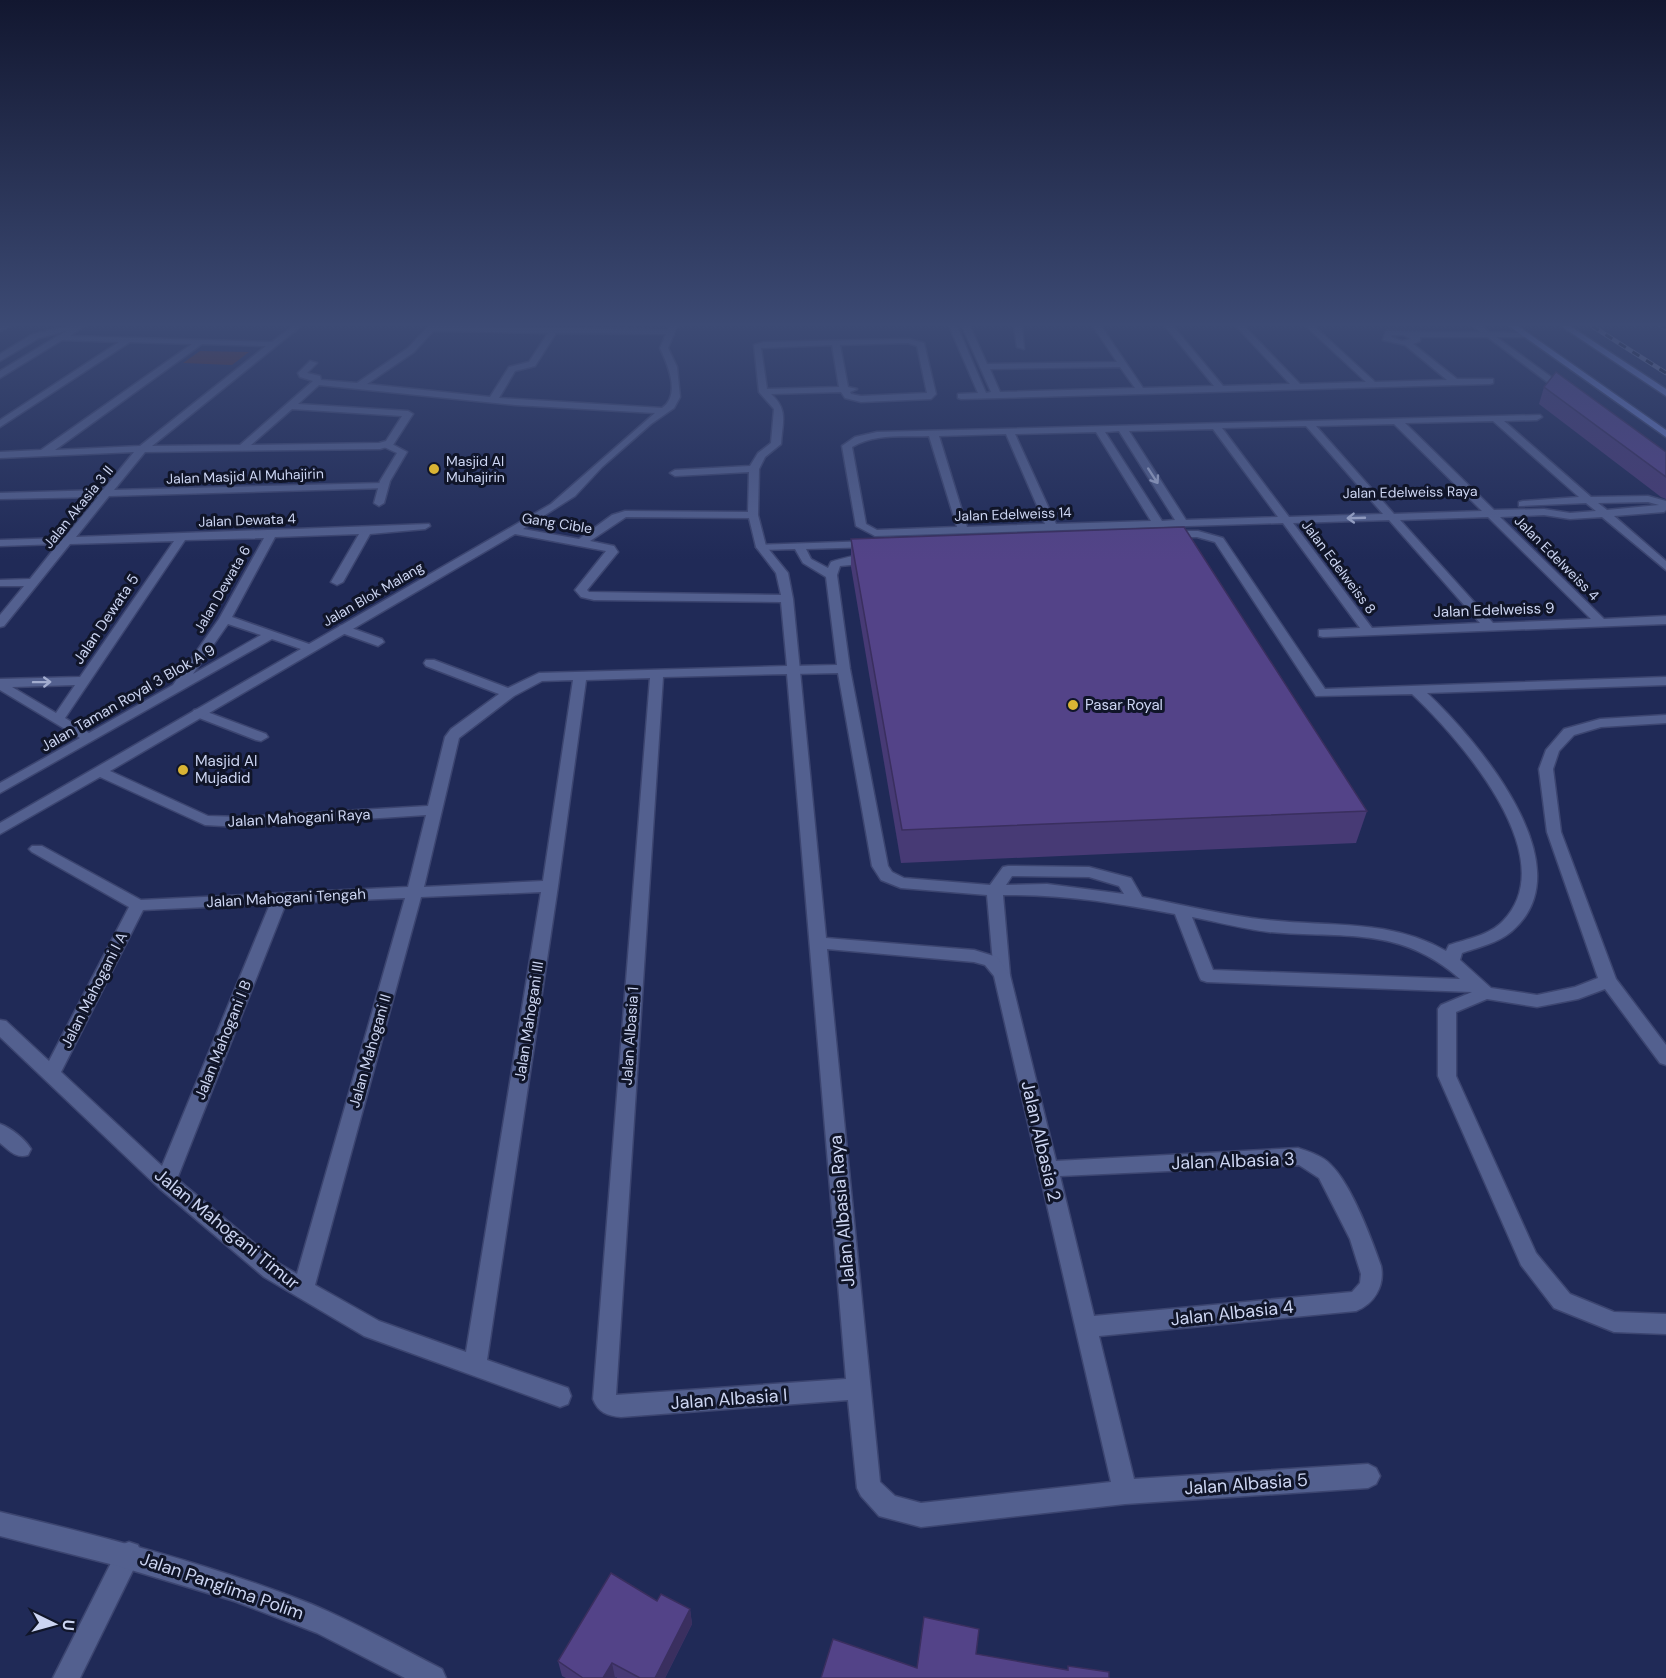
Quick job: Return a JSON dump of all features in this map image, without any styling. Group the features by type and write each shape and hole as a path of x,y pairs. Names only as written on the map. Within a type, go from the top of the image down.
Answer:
{"main road":[{"path":"1624,404 1666,434"}],"street":[{"path":"0,424 30,404"},
{"path":"44,453 112,404"},
{"name":"Jalan Akasia 3 II","path":"0,622 142,449 198,404"},
{"path":"560,404 665,411 672,404"},
{"path":"777,404 779,409 777,441 761,455 754,469 753,514 761,547 1207,535 1222,544 1317,691 1329,694 1666,681"},
{"path":"243,447 291,406 408,414 383,445"},
{"name":"Jalan Blok Malang","path":"0,828 571,494 599,465 648,422 665,411"},
{"path":"963,530 933,433 1537,417"},
{"path":"1495,418 1666,567"},
{"name":"Jalan Edelweiss 4","path":"1396,420 1602,623"},
{"path":"1308,423 1490,627"},
{"name":"Jalan Edelweiss 8","path":"1215,425 1368,631"},
{"path":"1122,428 1183,524"},
{"path":"1099,429 1159,525"},
{"path":"1009,431 1052,528"},
{"name":"Jalan Edelweiss 14","path":"933,433 878,435 858,439 847,446 861,526 868,531 885,533 1159,525"},
{"path":"0,455 142,449 383,445 402,452 383,486 379,502"},
{"path":"675,473 754,469"},
{"name":"Jalan Masjid Al Muhajirin","path":"0,496 383,486"},
{"name":"Jalan Edelweiss Raya","path":"1153,514 1282,515 1392,517 1544,512 1570,516 1660,510 1666,504 1648,499 1554,500 1536,504 1383,507 1282,515 1183,524 1159,525"},
{"path":"582,542 616,517 625,514 753,514"},
{"name":"Jalan Dewata 4","path":"0,543 366,531 425,526"},
{"name":"Gang Cible","path":"512,530 610,548 612,552 581,590 585,595 594,597 787,599"},
{"path":"337,582 366,531"},
{"name":"Jalan Dewata 6","path":"178,688 225,619 271,534"},
{"name":"Jalan Dewata 5","path":"58,719 182,537"},
{"path":"799,546 807,561 831,575"},
{"name":"Jalan Albasia Raya","path":"761,547 782,573 787,599 858,1389 869,1488 888,1507 921,1515 1125,1492"},
{"path":"882,561 841,561 835,564 831,575 844,669 879,866 886,876 901,883 994,890 1058,890 1136,900 1268,926 1343,929 1404,938 1424,946 1451,962 1481,989"},
{"path":"0,583 34,582"},
{"path":"225,619 310,648"},
{"name":"Jalan Edelweiss 9","path":"1323,633 1666,620"},
{"path":"343,629 378,642"},
{"name":"Jalan Taman Royal 3 Blok A 9","path":"0,789 271,635"},
{"path":"430,663 509,693"},
{"path":"436,810 452,737 509,693 539,677 844,669"},
{"name":"Jalan Albasia 1","path":"604,1399 657,674"},
{"name":"Jalan Mahogani III","path":"475,1367 550,886 580,676"},
{"path":"0,684 84,681"},
{"path":"0,684 89,738"},
{"path":"1417,691 1449,723 1485,766 1520,831 1530,859 1529,882 1524,904 1509,925 1484,940 1455,949 1451,962"},
{"path":"199,712 261,737"},
{"path":"1666,719 1600,723 1569,732 1553,750 1546,769 1554,832 1608,981 1666,1058"},
{"name":"Jalan Mahogani Raya","path":"99,771 205,820 241,822 436,810"},
{"name":"Jalan Mahogani II","path":"303,1290 436,810"},
{"path":"37,849 138,905"},
{"name":"Jalan Mahogani Tengah","path":"138,905 550,886"},
{"name":"Jalan Albasia 2","path":"994,890 1002,975 1125,1492"},
{"name":"Jalan Mahogani I B","path":"166,1182 280,898"},
{"name":"Jalan Mahogani I A","path":"51,1074 138,905"},
{"path":"1181,909 1207,976 1481,989 1537,1001 1578,993 1608,981"},
{"path":"819,943 974,956 991,961 1002,975"},
{"path":"1481,989 1447,1009 1447,1076 1528,1259 1562,1301 1614,1322 1666,1324"},
{"name":"Jalan Mahogani Timur","path":"0,1026 166,1182 271,1270 372,1329 560,1396"},
{"path":"0,1132 21,1149"},
{"name":"Jalan Albasia 3","path":"1048,1169 1298,1156 1311,1160 1327,1172 1336,1186 1372,1266 1370,1285"},
{"name":"Jalan Albasia 4","path":"1086,1327 1356,1301 1364,1296 1370,1285"},
{"name":"Jalan Albasia I","path":"604,1399 611,1405 621,1406 858,1389"},
{"name":"Jalan Albasia 5","path":"1125,1492 1368,1476"},
{"name":"Jalan Panglima Polim","path":"0,1524 129,1554 244,1592 311,1617 433,1678"},
{"path":"66,1678 129,1554"}],"building":[{"path":"1567,404 1600,404 1666,452 1666,477"},
{"name":"Pasar Royal","path":"1184,527 1367,811 902,830 851,539"},
{"path":"611,1573 657,1601 661,1594 690,1609 655,1678 640,1678 612,1663 603,1678 583,1678 558,1661"},
{"path":"924,1617 979,1629 976,1654 1068,1670 1068,1666 1109,1672 1109,1678 821,1678 833,1639 917,1668"}],"place":[{"name":"Masjid Al Muhajirin","path":"434,469"},
{"name":"Pasar Royal","path":"1073,705"},
{"name":"Masjid Al Mujadid","path":"183,770"}]}
